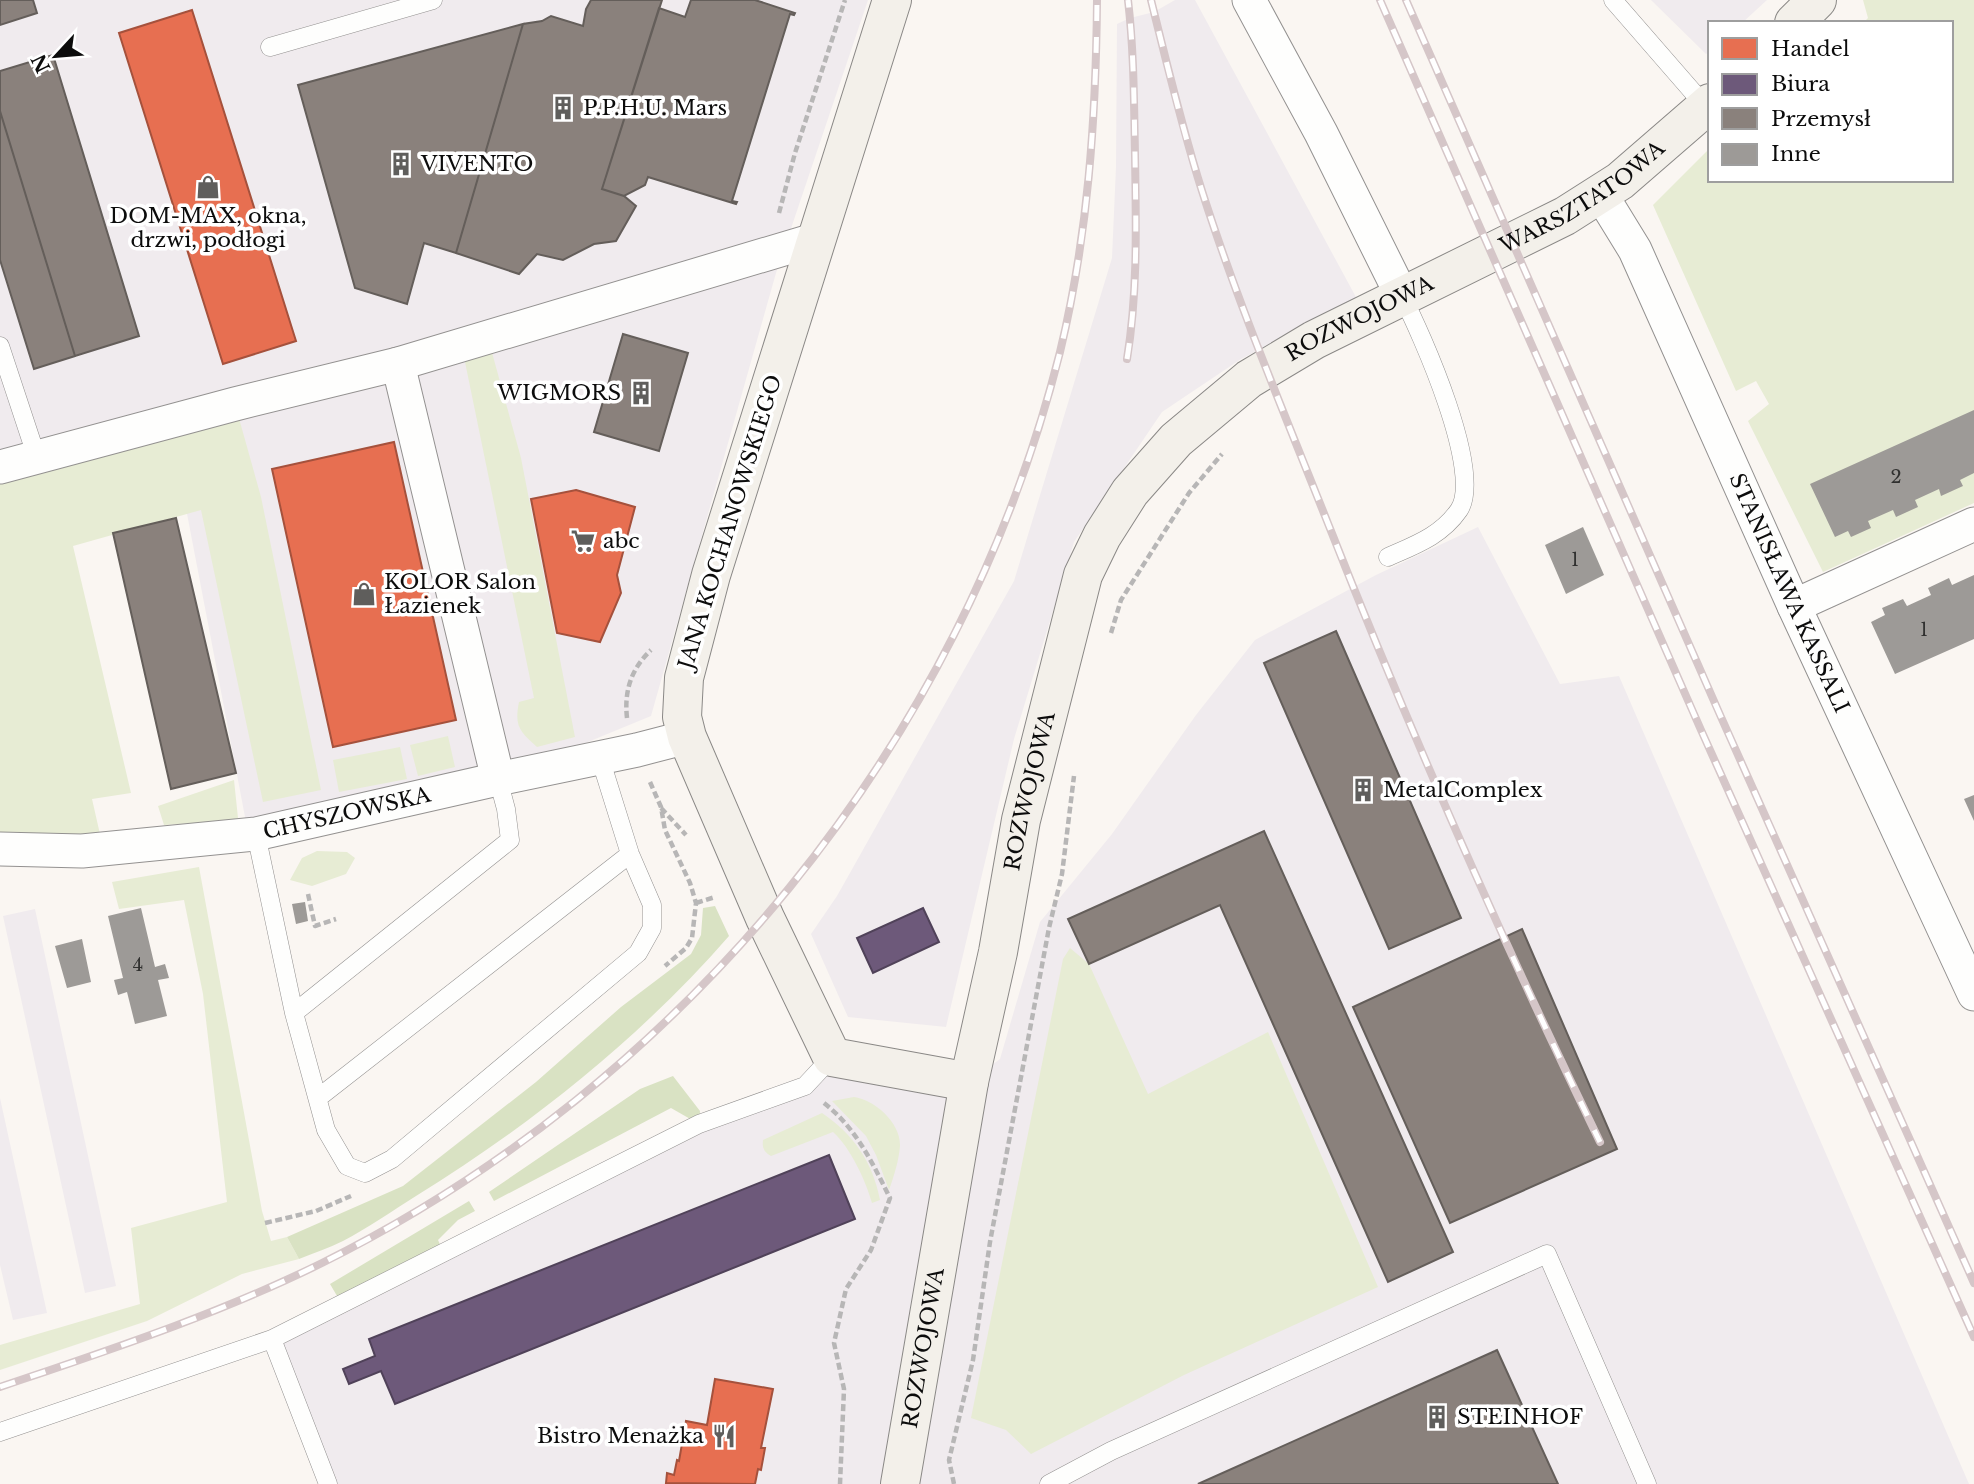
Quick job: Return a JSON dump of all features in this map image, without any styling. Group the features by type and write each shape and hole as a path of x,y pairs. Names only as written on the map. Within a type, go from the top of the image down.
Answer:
{"street":[{"name":"JANA KOCHANOWSKIEGO","path":"832,1057 765,918 687,737 681,697 697,626 892,0"},
{"path":"1249,0 1321,133 1402,296"},
{"path":"1796,21 1817,0"},
{"name":"WARSZTATOWA","path":"1445,276 1565,216 1620,181 1708,105"},
{"name":"STANISŁAWA KASSALI","path":"1600,193 1634,250 1794,606 1974,994"},
{"path":"0,467 235,404 398,365 817,239"},
{"name":"ROZWOJOWA","path":"900,1484 969,1083 998,951 1021,820 1083,575 1102,536 1130,492 1176,440 1249,379 1287,354 1445,276"},
{"path":"398,365 498,779"},
{"path":"1794,606 1974,524"},
{"name":"CHYSZOWSKA","path":"0,849 82,851 256,834 687,737"},
{"path":"832,1057 969,1083"}],"lane":[{"path":"270,47 433,0"},
{"path":"1613,0 1708,105"},
{"path":"1388,558 1428,540 1444,528 1461,508 1463,488 1458,437 1423,336 1402,296"},
{"path":"0,346 37,458"},
{"path":"256,834 294,1013 326,1130 347,1166 365,1172 392,1159 639,953 652,928 652,905 630,854 600,758"},
{"path":"294,1013 510,840 498,779"},
{"path":"318,1098 630,854"},
{"path":"0,1432 272,1339 699,1124 805,1086 832,1057"},
{"path":"1049,1484 1111,1451 1547,1254 1647,1484"},
{"path":"272,1339 328,1484"}],"path":[{"path":"1109,638 1121,600 1189,493"},
{"path":"627,716 626,695 635,669 660,643"},
{"path":"954,1484 949,1460 973,1360 990,1242 1049,928 1062,874 1075,768"},
{"path":"308,894 310,917 315,926 336,919"},
{"path":"696,903 723,895"},
{"path":"840,1484 844,1389 834,1343 846,1289 871,1250"}],"shaded area":[{"path":"0,0 868,0 776,273 651,716 498,779 246,822 175,451 0,501"},
{"path":"1175,0 1195,0 1357,299 1241,359 1162,412 1074,542 1014,739 946,1027 848,1017 811,934 837,896 1014,581 1112,258 1117,24 1154,12"},
{"path":"1651,0 1767,0 1744,21 1708,21 1706,54"},
{"path":"1478,527 1560,684 1619,676 1969,1484 328,1484 272,1340 699,1124 805,1086 832,1057 969,1082 1000,1059 1040,922 1112,834 1196,715 1255,640 1376,575"},
{"path":"35,909 116,1286 85,1293 3,916"},
{"path":"0,1098 47,1313 13,1320 0,1265"}],"green space":[{"path":"1863,0 1974,0 1974,503 1823,572 1748,421 1769,404 1756,381 1736,391 1653,205 1708,150 1708,182 1953,182 1953,21 1865,21 1868,18"},
{"path":"488,338 521,458 575,737 537,747 518,723 519,702 534,698 465,362 479,340"},
{"path":"235,404 261,497 321,790 263,802 201,510 73,546 131,793 92,799 102,843 0,845 0,467"},
{"path":"448,736 455,767 418,776 410,745"},
{"path":"400,747 407,779 339,792 333,760"},
{"path":"234,780 238,818 164,825 158,806"},
{"path":"317,851 347,852 355,858 346,874 312,886 290,880 302,858"},
{"path":"199,867 262,1211 271,1241 287,1237 299,1259 242,1274 147,1321 0,1370 0,1345 140,1304 131,1228 227,1202 203,994 184,900 119,909 112,882"},
{"path":"715,906 729,936 659,1010 582,1078 459,1169 343,1241 299,1259 287,1237 403,1186 536,1082 621,1007 691,954 701,935 703,908"},
{"path":"1070,948 1089,964 1148,1094 1268,1032 1378,1287 1184,1375 1031,1454 1006,1430 971,1418 1063,959"},
{"path":"673,1076 700,1111 699,1124 671,1108 494,1201 489,1192 640,1089"},
{"path":"854,1097 878,1108 896,1129 900,1146 889,1190 866,1136 832,1101"},
{"path":"822,1113 843,1130 860,1150 872,1173 880,1200 872,1203 857,1165 833,1132 771,1156 763,1148 763,1140"},
{"path":"469,1201 475,1211 458,1220 438,1240 444,1253 340,1301 330,1284"}],"building: Handel":[{"name":"DOM-MAX, okna, drzwi, podłogi","path":"192,10 296,341 223,364 119,33"},
{"name":"KOLOR Salon Łazienek","path":"394,442 456,720 333,747 272,469"},
{"name":"abc","path":"576,490 635,507 617,575 621,593 600,642 557,633 531,499"},
{"name":"Bistro Menażka","path":"715,1379 773,1389 761,1448 765,1448 761,1470 758,1469 755,1484 666,1483 667,1473 674,1475 677,1460 679,1461 686,1421 707,1425"}],"building: Biura":[{"path":"923,908 939,942 873,973 857,938"},
{"path":"829,1155 855,1219 395,1404 381,1371 349,1384 343,1369 375,1356 369,1339"}],"building: Przemysł":[{"path":"0,0 33,0 37,13 0,25"},
{"name":"P.P.H.U. Mars","path":"591,0 662,0 602,189 624,196 636,206 616,241 594,244 563,260 537,254 519,274 456,253 523,24 542,21 551,16 583,26 586,9"},
{"path":"691,0 755,0 795,13 790,14 732,201 737,202 736,204 648,177 645,185 624,196 602,189 659,8 685,17"},
{"name":"VIVENTO","path":"523,24 456,253 424,243 407,304 355,288 298,85"},
{"path":"53,55 139,336 75,356 0,111 0,71"},
{"path":"0,111 75,356 34,369 0,260"},
{"name":"WIGMORS","path":"623,334 688,353 659,451 594,432"},
{"path":"176,518 236,773 171,789 113,533"},
{"name":"MetalComplex","path":"1336,631 1461,918 1389,949 1264,663"},
{"path":"1264,831 1453,1252 1388,1282 1220,905 1089,964 1068,919"},
{"path":"1522,929 1617,1149 1450,1223 1353,1007"},
{"name":"STEINHOF","path":"1497,1350 1558,1484 1198,1484 1495,1351"}],"building: Inne":[{"path":"1974,410 1974,473 1960,480 1963,486 1941,496 1939,489 1915,500 1918,507 1896,517 1893,510 1868,521 1871,528 1851,537 1848,531 1835,537 1810,484"},
{"path":"1583,527 1604,575 1566,594 1545,545"},
{"path":"1974,575 1974,639 1895,674 1871,622 1885,615 1882,608 1903,599 1907,606 1931,595 1928,588 1949,578 1952,585"},
{"path":"1974,795 1974,821 1964,799"},
{"path":"305,902 308,921 296,924 292,904"},
{"path":"141,908 155,967 165,964 169,978 158,980 167,1016 135,1024 127,992 118,995 114,980 123,978 108,916"},
{"path":"82,939 91,982 67,988 55,946"}],"railway":[{"path":"0,1387 244,1299 322,1263 453,1189 576,1100 688,999 790,887 879,765 954,635 1015,496 1060,352 1070,308 1089,177 1097,0"},
{"path":"1127,359 1135,282 1136,232 1133,78 1128,0"},
{"path":"1151,0 1202,191 1262,359 1425,759 1528,990 1600,1142"},
{"path":"1380,0 1701,730 1974,1337"},
{"path":"1406,0 1721,717 1974,1283"}],"place":[{"name":"P.P.H.U. Mars","path":"563,108"},
{"name":"VIVENTO","path":"401,164"},
{"name":"DOM-MAX, okna, drzwi, podłogi","path":"208,187"},
{"name":"WIGMORS","path":"641,393"},
{"name":"abc","path":"583,541"},
{"name":"KOLOR Salon Łazienek","path":"364,594"},
{"name":"MetalComplex","path":"1363,790"},
{"name":"STEINHOF","path":"1437,1417"},
{"name":"Bistro Menażka","path":"724,1436"}]}
